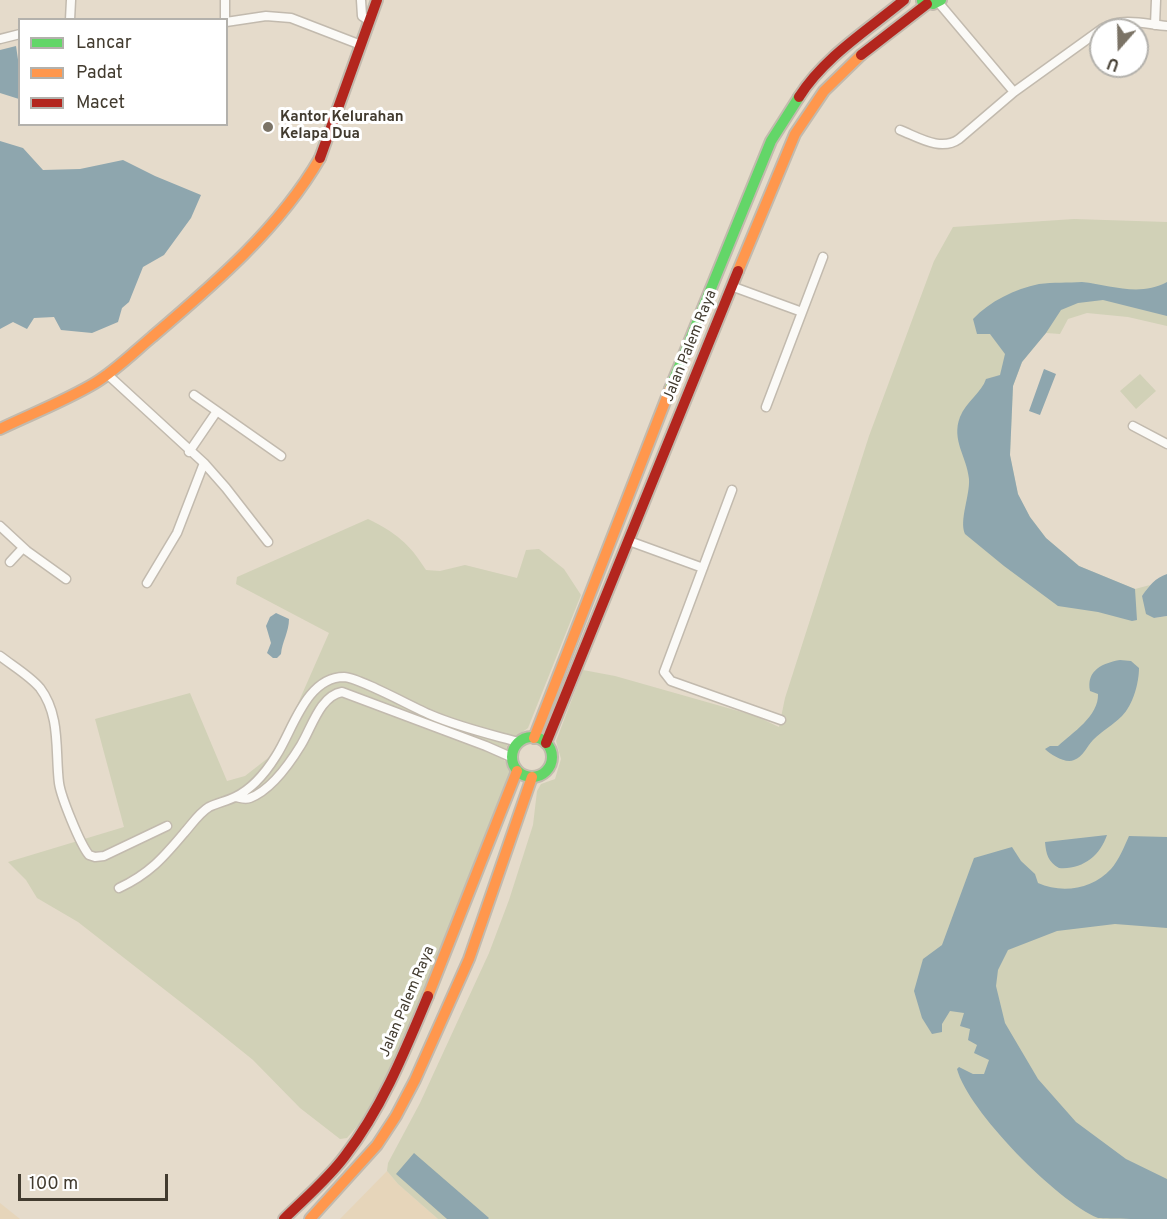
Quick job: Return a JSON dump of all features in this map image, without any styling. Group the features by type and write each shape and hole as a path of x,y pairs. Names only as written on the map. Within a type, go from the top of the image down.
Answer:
{"street":[{"path":"70,18 72,0"},
{"path":"225,0 226,18"},
{"path":"362,0 362,16 370,21"},
{"path":"0,429 95,383 107,374 190,307 227,272 276,218 313,172 324,152 377,0"},
{"name":"Jalan Palem Raya","path":"534,738 653,430 771,141 806,86 826,64 903,0"},
{"path":"1155,25 1156,0"},
{"path":"924,2 940,1 1014,92"},
{"name":"Jalan Palem Raya","path":"546,743 791,141 802,121 825,90 924,2"},
{"path":"228,21 267,16 285,17 306,22 361,45"},
{"path":"900,130 933,143 949,145 1014,92 1111,24 1129,21 1167,26"},
{"path":"0,39 18,34"},
{"path":"766,407 822,257"},
{"path":"731,286 802,312"},
{"path":"107,374 204,464 268,542"},
{"path":"194,395 281,456"},
{"path":"189,452 217,411"},
{"path":"1133,426 1167,444"},
{"path":"147,583 177,533 204,464"},
{"path":"732,490 664,668 665,675 671,681 781,720"},
{"path":"0,526 23,548 66,579"},
{"path":"629,541 703,568"},
{"path":"10,562 23,548"},
{"path":"0,657 39,687 49,704 56,728 60,785 89,855 104,856 167,826"},
{"path":"119,888 151,870 209,807 236,796 252,786 269,766 309,697 316,688 329,679 344,677 351,679 432,716 518,742"},
{"path":"316,688 329,698"},
{"path":"236,796 244,799 251,798 269,785 285,768 301,745 322,706 334,693 342,692 364,699 511,757"},
{"path":"309,697 322,706"},
{"path":"534,738 546,743 551,753 551,764 543,774 532,777 524,776 517,771 511,757 518,742 534,738"},
{"name":"Jalan Palem Raya","path":"284,1219 344,1158 371,1120 405,1050 449,946 517,771"},
{"path":"310,1219 377,1144 396,1116 415,1080 469,959 532,777"}],"shaded area":[{"path":"387,1171 398,1184 438,1219 340,1219"},
{"path":"0,1203 20,1219 0,1219"}],"green space":[{"path":"1074,219 1167,222 1167,326 1128,317 1087,313 1068,319 1060,334 1046,333 1022,362 1013,386 1010,455 1018,495 1030,517 1046,538 1079,566 1135,589 1150,585 1142,596 1154,618 1167,616 1167,1219 438,1219 398,1184 387,1171 388,1163 420,1103 489,953 533,825 537,791 541,784 555,779 561,759 556,741 583,670 615,676 756,716 779,727 785,698 869,436 934,261 953,227"},
{"path":"1140,374 1156,391 1136,409 1120,391"},
{"path":"368,519 401,540 426,570 440,571 465,565 517,578 526,550 539,549 564,569 581,595 528,728 512,739 507,746 503,758 510,770 510,781 495,813 446,943 384,1087 365,1117 347,1138 340,1139 300,1108 253,1060 201,1018 78,922 37,898 26,880 8,862 124,827 95,719 190,693 227,781 245,776 277,751 329,633 236,584 237,577"}],"water":[{"path":"16,46 18,99 0,93 0,50"},
{"path":"0,141 23,148 43,170 80,169 123,160 201,195 191,218 164,255 143,267 129,302 122,308 118,322 92,333 61,330 54,317 34,318 27,329 13,322 0,329"},
{"path":"1082,282 1125,289 1146,289 1167,282 1167,316 1103,300 1078,303 1061,310 1046,333 1022,362 1013,386 1010,455 1018,494 1030,517 1046,538 1079,566 1135,589 1137,620 1132,621 1098,612 1058,606 965,534 963,528 969,479 958,441 958,425 966,407 986,379 1000,375 1005,354 990,334 977,334 973,319 995,301 1021,289 1044,283"},
{"path":"1044,369 1056,374 1040,415 1029,411"},
{"path":"1167,574 1167,616 1154,618 1146,614 1142,596 1153,583"},
{"path":"276,613 289,619 289,624 281,654 273,658 267,653 271,643 266,626 270,617"},
{"path":"1120,660 1131,661 1139,668 1135,694 1126,711 1093,740 1077,759 1063,760 1045,749 1058,746 1084,723 1097,702 1098,694 1090,691 1089,684 1093,673 1108,663"},
{"path":"1107,835 1095,855 1075,867 1059,868 1052,863 1047,854 1045,842"},
{"path":"1129,836 1167,837 1167,928 1115,924 1057,931 1008,950 998,970 996,986 1005,1023 1038,1079 1076,1122 1126,1159 1167,1179 1167,1219 1098,1218 1060,1193 1038,1174 996,1130 965,1087 957,1069 959,1067 973,1074 984,1074 989,1060 974,1053 977,1045 968,1040 970,1029 960,1026 964,1013 950,1011 942,1024 942,1032 932,1034 922,1018 914,991 923,959 942,945 974,858 1012,847 1021,861 1035,874 1038,883 1057,888 1077,888 1104,876 1111,869"},
{"path":"414,1153 489,1218 447,1219 396,1174"}],"traffic: fast":[{"path":"922,1 933,4 941,0"},
{"path":"670,389 771,141 799,97"},
{"path":"532,737 546,743 552,757 546,771 532,777 518,771 512,757 518,743 532,737"}],"traffic: slow":[{"path":"738,271 795,134 824,91 861,55"},
{"path":"0,429 84,390 124,362 244,255 285,209 320,158"},
{"path":"534,738 670,389"},
{"path":"428,996 517,771"},
{"path":"310,1219 377,1145 415,1080 469,959 532,777"}],"traffic: jam":[{"path":"320,158 377,0"},
{"path":"799,97 821,69 847,45 904,0"},
{"path":"861,55 927,4"},
{"path":"546,743 738,271"},
{"path":"284,1219 331,1173 358,1138 392,1079 428,996"}],"place":[{"name":"Kantor Kelurahan Kelapa Dua","path":"268,127"}]}
